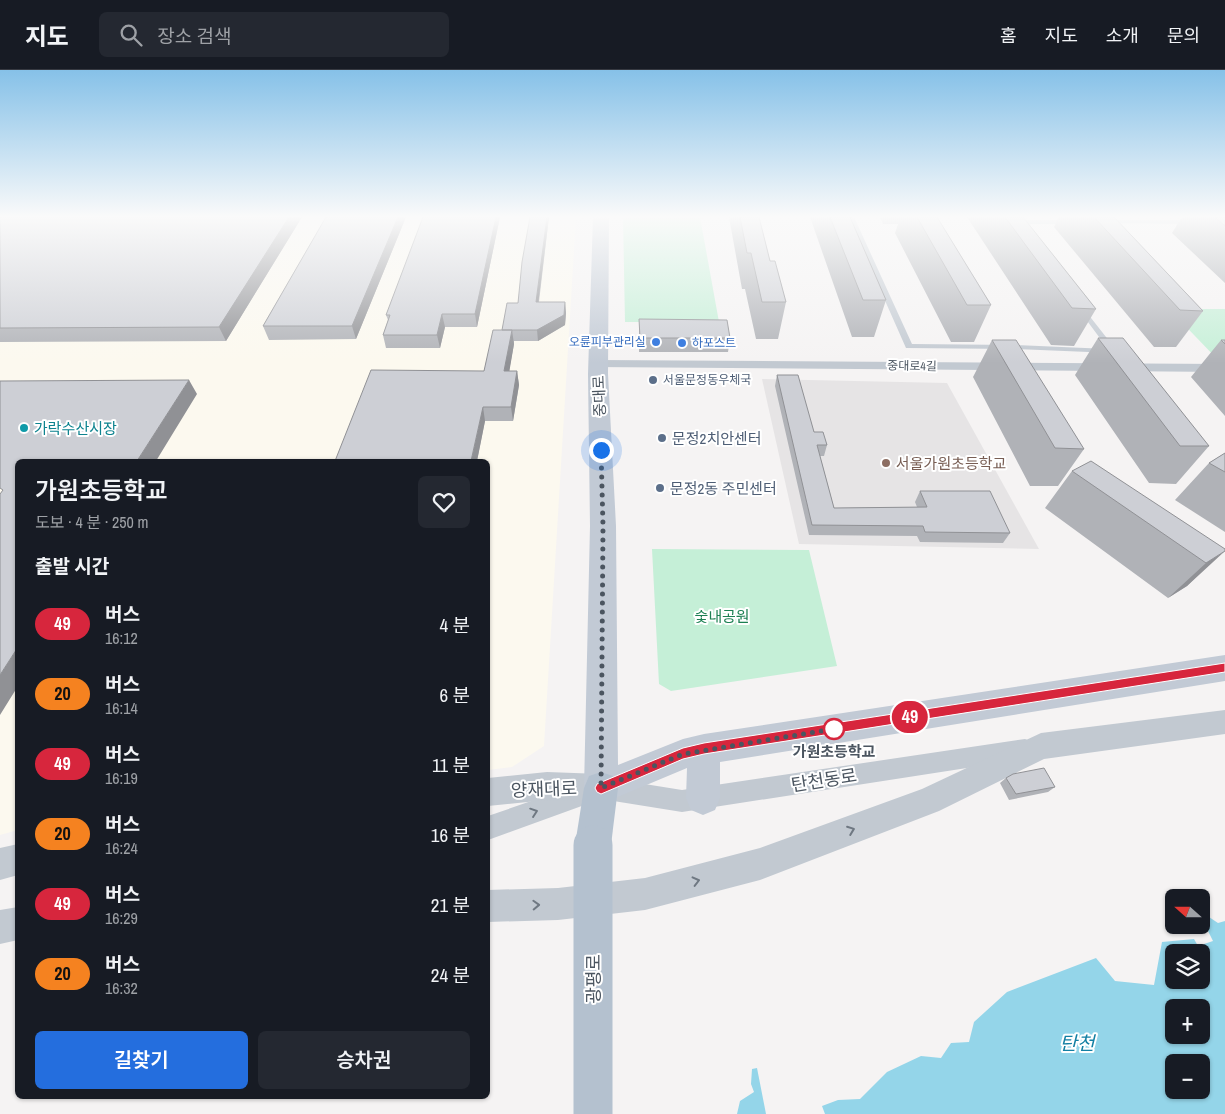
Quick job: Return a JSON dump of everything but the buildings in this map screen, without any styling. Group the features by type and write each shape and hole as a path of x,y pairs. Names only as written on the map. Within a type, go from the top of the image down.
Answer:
{"main road":[{"name":"중대로","path":"593,845 601,788 603,526 598,364 599,266"},
{"path":"601,788 683,754 704,749 1225,668"},
{"path":"703,798 704,749"},
{"name":"광평로","path":"593,845 593,1114"}],"street":[{"name":"중대로4길","path":"598,364 1225,368"},
{"name":"탄천동로","path":"490,827 601,788 682,801 1040,746 1225,722"},
{"path":"490,906 558,904 645,894 760,864 929,801 1040,746"},
{"name":"양재대로","path":"490,792 547,786 601,788"},
{"path":"0,864 15,860"},
{"path":"0,927 15,924"}],"lane":[{"path":"873,266 909,346 1014,347 1113,351 1079,305"}],"shaded area":[{"path":"0,266 573,266 544,746 512,767 490,770 490,459 15,459 15,831 0,835"},
{"name":"서울가원초등학교","path":"762,379 947,383 1039,549 799,544"}],"green space":[{"path":"624,266 709,266 719,322 625,322"},
{"path":"1169,309 1225,309 1225,363 1221,363"},
{"name":"숯내공원","path":"652,549 809,550 837,666 671,691 659,684"}],"water":[{"name":"탄천","path":"1210,918 1218,923 1225,921 1225,1114 825,1114 822,1106 838,1100 860,1099 887,1072 921,1056 941,1058 951,1043 969,1042 974,1022 1007,992 1096,958 1115,981 1154,985 1162,942 1194,939 1197,944 1165,944 1165,989 1210,989 1210,944 1204,944 1213,941 1210,934"},
{"path":"757,1068 766,1114 737,1114 740,1101 754,1092 751,1084 752,1069"}],"bus line":[{"name":"49","path":"601,788 683,754 704,749 1225,668"}],"place":[{"name":"오륜피부관리실","path":"656,342"},
{"name":"하포스트","path":"682,343"},
{"name":"서울문정동우체국","path":"653,380"},
{"name":"가락수산시장","path":"24,428"},
{"name":"문정2치안센터","path":"662,438"},
{"name":"서울가원초등학교","path":"886,463"},
{"name":"문정2동 주민센터","path":"660,488"},
{"name":"가원초등학교","path":"834,729"}],"route":[{"path":"601,450 603,526 601,788 683,754 839,728 834,729"}]}
